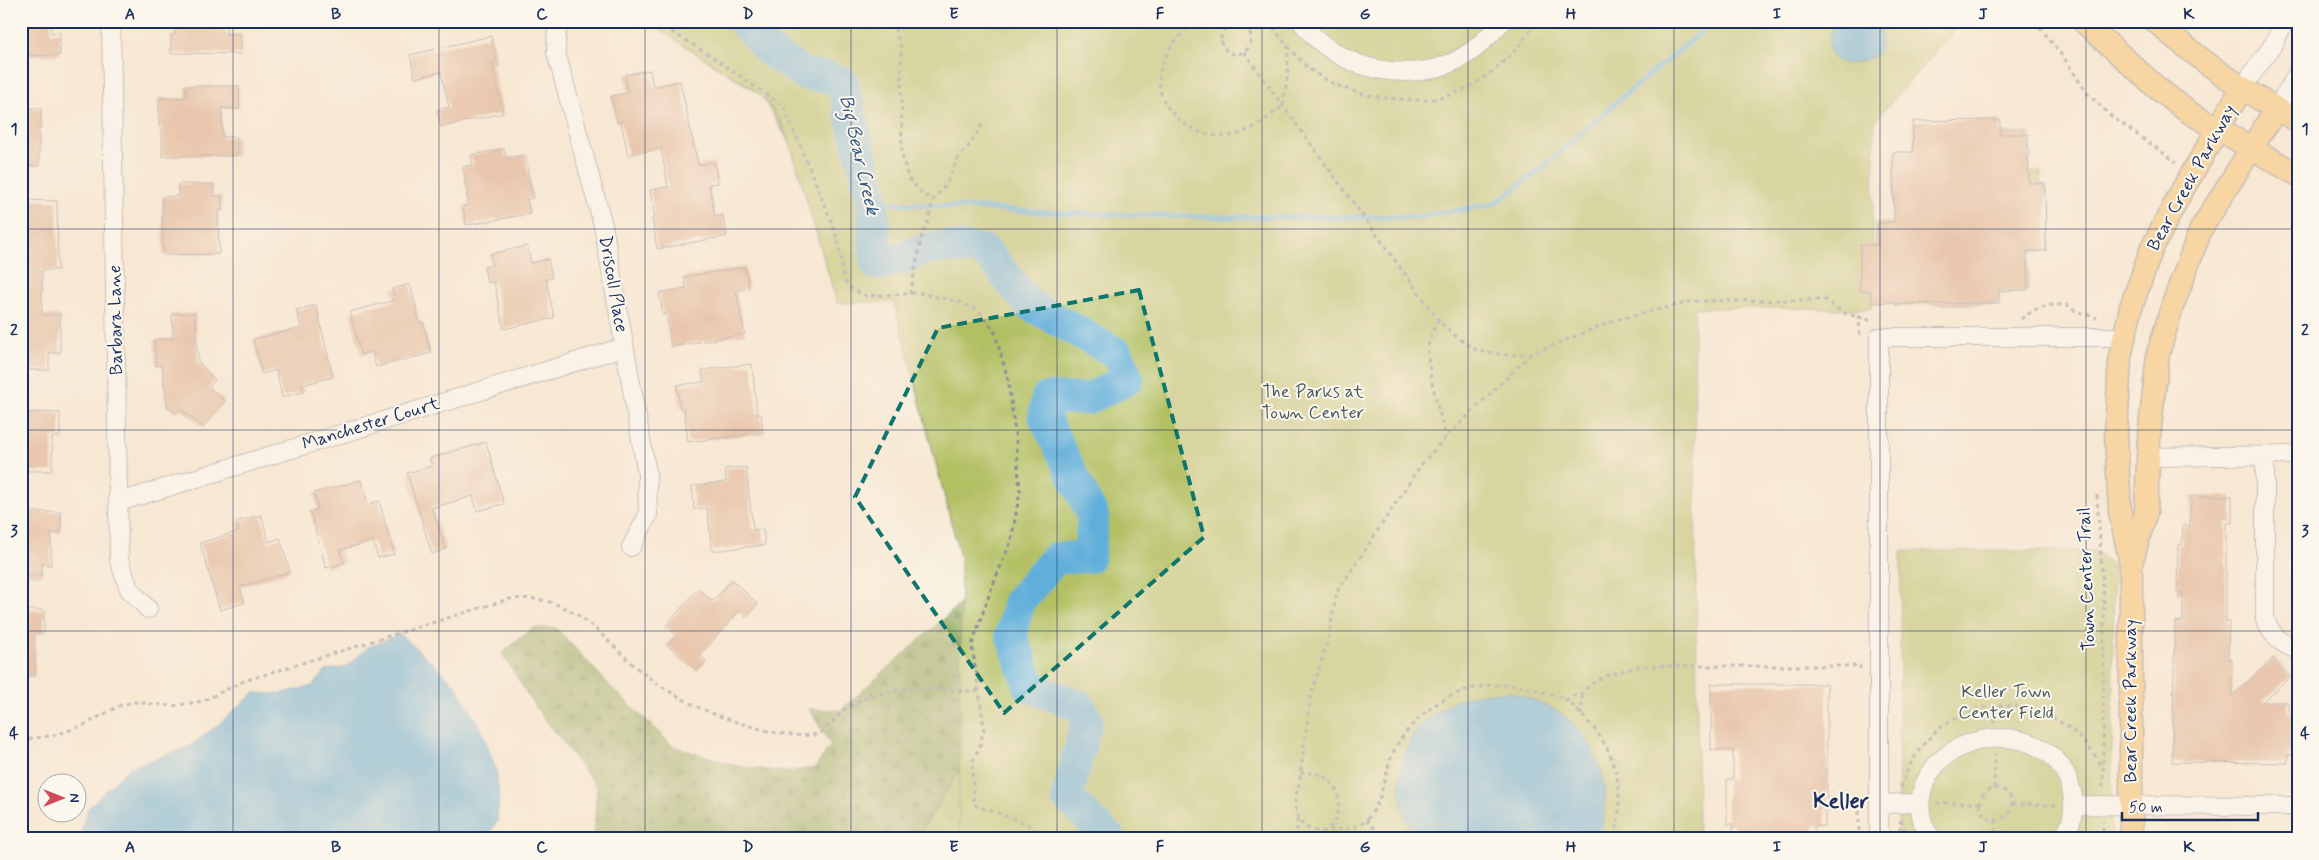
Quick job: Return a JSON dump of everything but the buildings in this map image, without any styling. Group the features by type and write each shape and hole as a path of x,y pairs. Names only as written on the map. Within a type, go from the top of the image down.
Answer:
{"main road":[{"path":"2083,21 2158,88 2187,111 2298,175"},
{"path":"2155,21 2190,52 2242,88 2298,121"},
{"name":"Bear Creek Parkway","path":"2131,839 2131,564 2120,512 2116,435 2120,357 2115,337 2131,307 2152,248 2180,194 2242,88"},
{"name":"Bear Creek Parkway","path":"2131,564 2146,512 2148,457 2158,354 2172,307 2201,229 2276,109"}],"street":[{"name":"Barbara Lane","path":"110,21 119,560 129,589 148,609"},
{"name":"Driscoll Place","path":"557,21 556,52 603,224 647,474 648,515 632,547"},
{"path":"1301,21 1315,40 1337,56 1354,63 1392,71 1434,69 1449,64 1466,56 1480,45 1503,21"},
{"path":"2242,88 2273,45 2285,21 2298,28"},
{"path":"2276,109 2298,72"},
{"path":"1879,839 1879,337 2115,337"},
{"name":"Manchester Court","path":"119,502 624,347"},
{"path":"2148,457 2298,455"},
{"path":"2264,456 2265,620 2272,634 2280,643 2298,650"},
{"path":"1932,839 1922,819 1919,803 1928,774 1939,760 1967,743 1982,739 1999,738 2029,744 2046,752 2058,762 2068,777 2073,805 2068,832 2062,839"},
{"path":"1879,804 1899,809 1919,803"},
{"path":"2073,805 2298,806"}],"path":[{"path":"660,21 667,29 713,57 784,107 833,224 838,241 844,280 852,289 866,296 920,293 959,302 978,310 994,330 1008,379 1020,491 1011,541 990,592 972,645 984,727 980,745 972,763 974,805 1026,823 1047,839"},
{"path":"892,21 901,47 902,154 908,178 922,193 933,200"},
{"path":"1248,31 1261,21"},
{"path":"2035,21 2064,58 2087,93 2105,110 2178,164"},
{"path":"1232,25 1227,27 1222,35 1223,45 1234,53 1244,52 1250,44 1248,31 1241,25 1191,22 1188,28 1173,43 1160,70 1160,86 1170,112 1177,120 1199,131 1227,136 1246,131 1283,106 1287,83 1288,46"},
{"path":"1244,52 1438,319 1458,338 1478,350 1505,355 1531,354 1614,320 1694,301 1825,300 1844,312 1859,315 1872,321 1881,321"},
{"path":"910,294 922,236 928,223 933,200 947,183 958,158 968,148 984,122"},
{"path":"2019,321 2040,306 2052,304 2067,305 2071,309 2089,316 2109,319 2115,337"},
{"path":"1438,319 1430,338 1429,356 1438,412 1446,437"},
{"path":"1297,839 1297,818 1294,803 1311,694 1328,640 1337,592 1421,465 1446,437 1531,354"},
{"name":"Town Center Trail","path":"2097,489 2104,602 2102,838"},
{"path":"21,740 56,735 84,725 122,705 134,702 173,706 203,701 244,681 509,599 528,597 560,605 583,617 638,669 668,690 698,707 738,723 786,734 814,736 824,730 839,714 862,699 891,691 920,687 947,691 979,691"},
{"path":"1581,715 1583,693 1588,686 1605,676 1640,666 1860,666 1860,676"},
{"path":"1297,818 1312,830 1350,828 1366,820 1379,798 1388,764 1396,749 1417,720 1435,704 1469,689 1485,684 1503,683 1524,686 1566,701 1581,715 1603,741 1617,774 1620,808 1614,839"},
{"path":"1566,701 1571,696 1583,693"},
{"path":"1300,773 1310,771 1320,773 1337,790 1339,802 1332,825 1328,830"},
{"path":"1898,784 1900,839"},
{"path":"1994,788 2006,792 2012,804 2005,817 1996,820 1986,816 1980,808 1983,794 1994,788"},
{"path":"1859,800 1859,839"},
{"path":"1919,803 1980,802"},
{"path":"2012,804 2073,805"},
{"path":"1366,820 1384,839"},
{"path":"1996,820 1996,839"}],"highlighted area":[{"path":"1139,290 1204,537 1004,713 855,497 938,328"}],"green space":[{"path":"646,21 960,21 1179,227 960,709 959,771 917,839 593,839 597,787 534,705 502,653 533,628 556,628 611,687 673,746 737,766 784,772 815,768 831,745 809,709 841,710 961,603 960,693 980,571 894,301 837,303 790,144 761,95"},
{"name":"The Parks at Town Center","path":"647,21 1963,21 1875,121 1872,245 1876,245 1876,223 1893,223 1894,154 1914,153 1999,133 2029,133 2029,172 2041,172 2041,185 2046,185 2045,240 2041,241 2041,252 2028,252 2028,291 1999,291 1998,304 1914,304 1913,306 1894,306 1894,303 1871,303 1871,309 1694,308 1698,839 959,839 961,560 894,302 837,303 789,139 774,111 753,89"},
{"name":"Keller Town Center Field","path":"1901,551 2096,551 2114,566 2111,839 1898,839"},
{"path":"959,771 959,839 917,839"}],"water":[{"path":"1835,21 1845,21 1849,27 1855,21 1878,22 1882,38 1877,54 1854,63 1844,63 1836,60 1831,54 1829,46 1830,35"},
{"path":"400,634 455,684 481,729 496,769 499,795 497,822 486,839 164,839 150,833 112,834 108,839 79,839 84,822 88,822 88,808 129,768 189,747 254,693 279,694 312,686 327,670 346,667 367,648"},
{"path":"1511,692 1542,703 1563,715 1581,732 1590,745 1602,775 1605,792 1605,808 1597,839 1422,839 1409,824 1404,813 1400,789 1406,750 1417,729 1440,710 1461,699 1475,695"}],"waterway":[{"name":"Big Bear Creek","path":"743,21 768,50 804,74 832,78 842,82 873,202 876,264 893,261 927,249 943,247 960,247 985,251 1030,305 1118,354 1128,379 1088,399 1047,398 1044,417 1093,516 1089,557 1056,558 1019,601 1011,634 1030,687 1080,706 1087,721 1067,797 1110,839"},
{"path":"873,202 1062,213 1216,217 1417,217 1494,204 1541,169 1619,100 1715,21"}],"district":[{"name":"Keller","path":"1841,802"}]}
